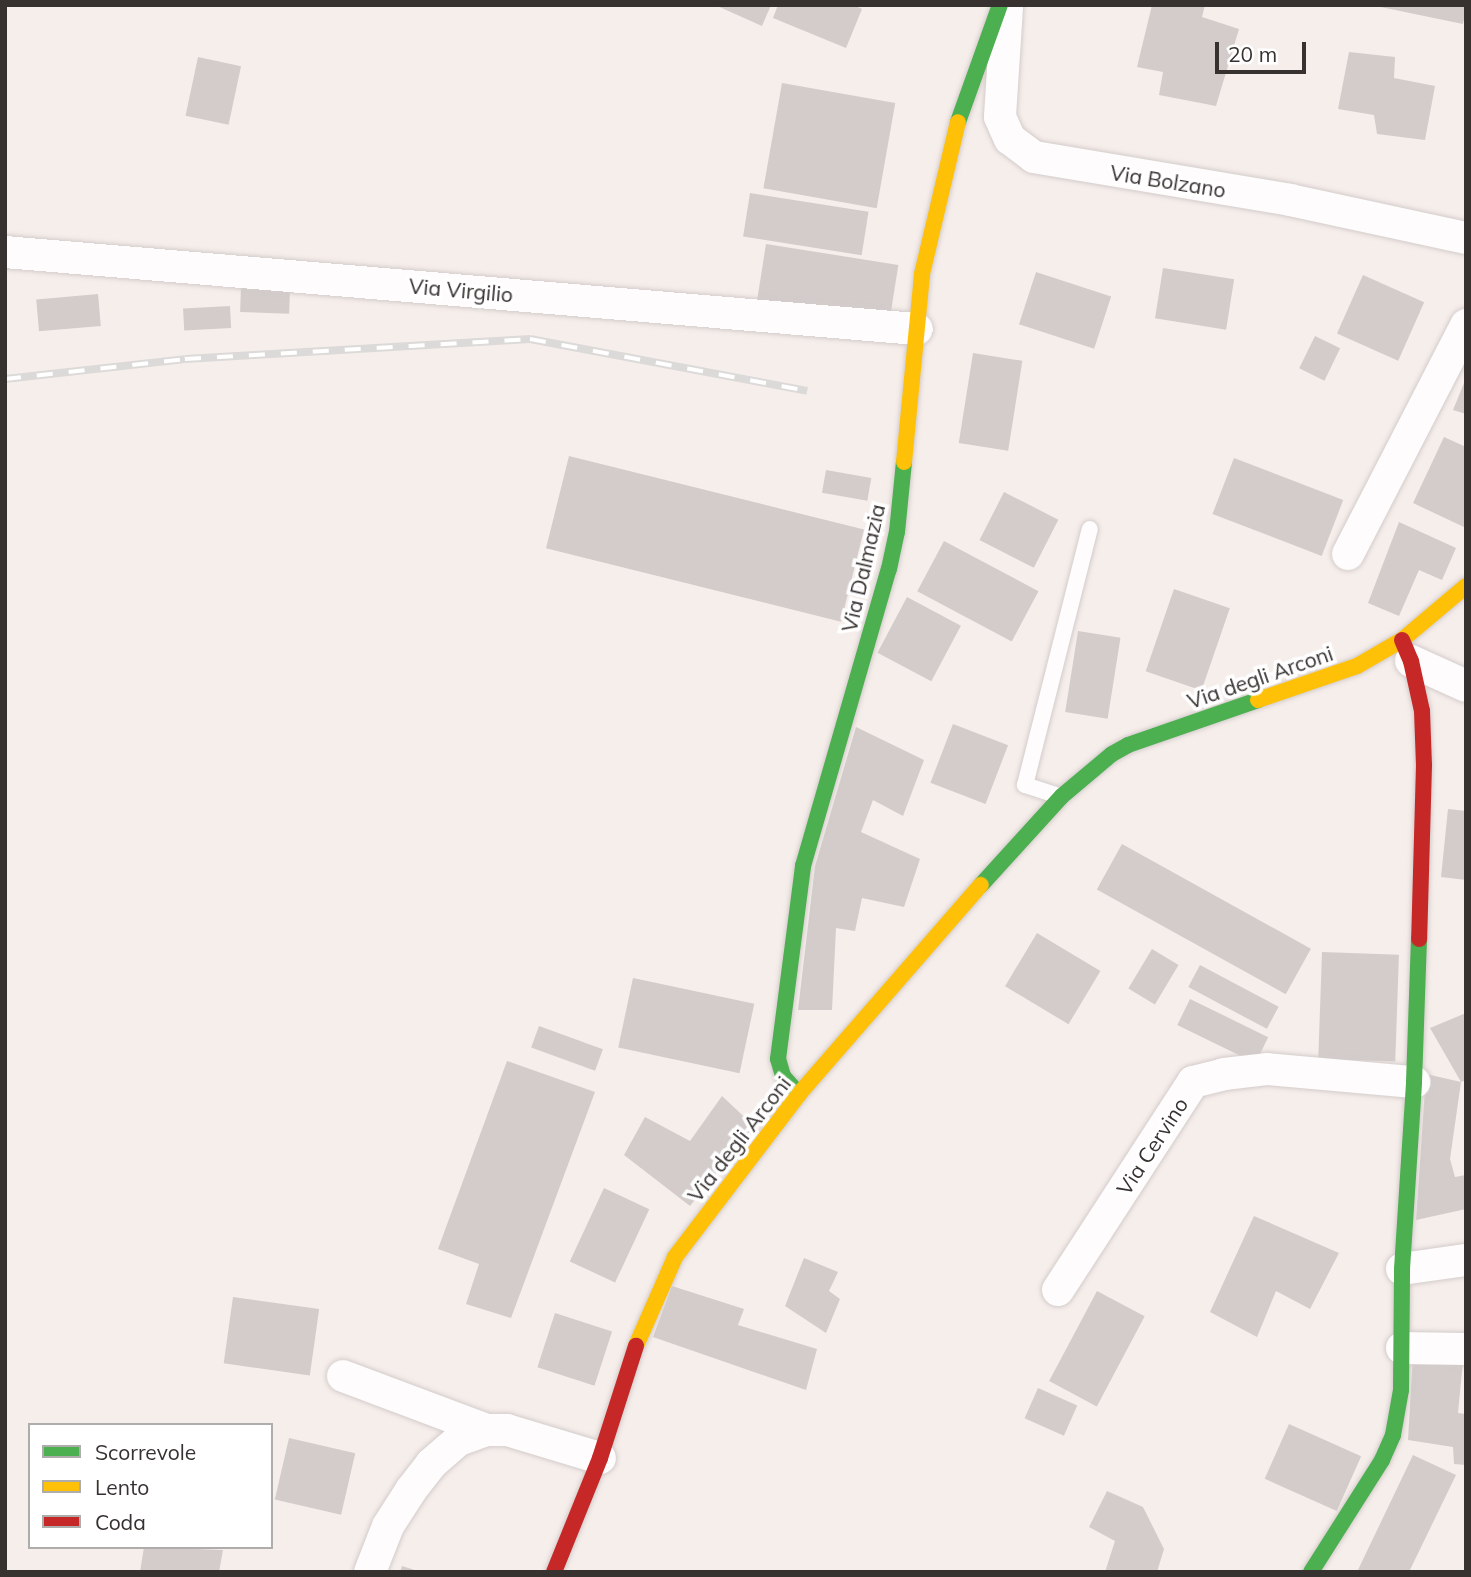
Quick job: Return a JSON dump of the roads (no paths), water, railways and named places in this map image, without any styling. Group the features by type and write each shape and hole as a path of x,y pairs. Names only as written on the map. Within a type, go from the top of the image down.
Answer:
{"street":[{"name":"Via Dalmazia","path":"799,1094 783,1076 778,1059 803,866 889,569 901,499 922,274 961,110 1000,5"},
{"name":"Via Bolzano","path":"1007,5 1000,117 1010,139 1034,157 1290,200 1466,238"},
{"name":"Via Virgilio","path":"5,252 917,329"},
{"path":"1348,554 1466,325"},
{"name":"Via degli Arconi","path":"554,1572 600,1458 642,1328 665,1276 726,1186 799,1094 1005,857 1062,796 1100,762 1128,745 1406,651 1466,586"},
{"path":"1406,651 1466,686"},
{"path":"1311,1572 1376,1470 1393,1435 1402,1390 1402,1269 1414,1082 1424,765 1422,711 1406,651"},
{"name":"Via Cervino","path":"1058,1290 1193,1082 1224,1074 1267,1069 1414,1082"},
{"path":"1402,1269 1466,1259"},
{"path":"1402,1348 1466,1349"},
{"path":"343,1376 487,1430 525,1433 600,1458"},
{"path":"370,1572 388,1525 431,1464 459,1440 487,1430"}],"lane":[{"path":"1062,796 1025,785 1090,529"}],"railway":[{"path":"5,379 185,359 530,339 807,391"}]}
